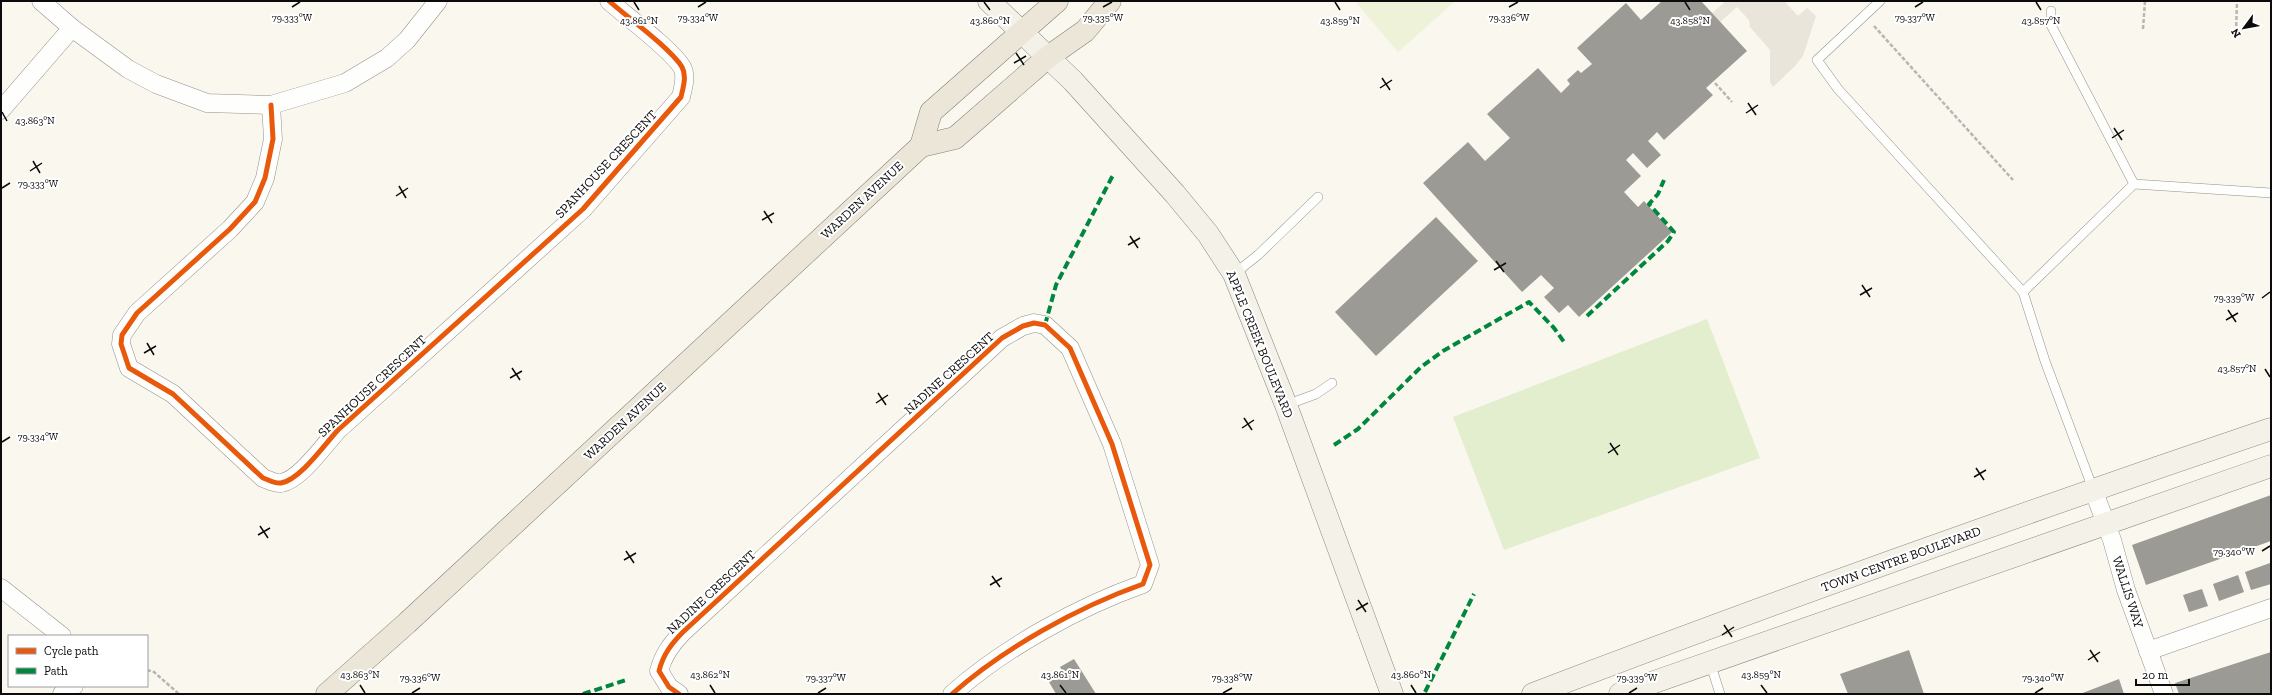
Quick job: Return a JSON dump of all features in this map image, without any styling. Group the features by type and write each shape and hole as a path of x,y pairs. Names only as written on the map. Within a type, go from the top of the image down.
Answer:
{"main road":[{"name":"APPLE CREEK BOULEVARD","path":"989,1 1074,81 1175,194 1208,234 1234,274 1286,405 1392,694"},
{"path":"921,146 931,112 1021,31 1057,1"},
{"name":"WARDEN AVENUE","path":"327,694 407,623 921,146 955,138 1048,57 1085,31 1110,1"},
{"name":"TOWN CENTRE BOULEVARD","path":"1533,694 1674,640 2093,489 2271,430"},
{"path":"1620,694 2271,466"}],"street":[{"path":"41,1 72,28 128,69 180,94 207,103 271,105 345,83 387,58 407,40 438,1"},
{"name":"SPANHOUSE CRESCENT","path":"271,105 272,139 265,178 254,202 230,230 137,313 122,335 121,344 129,368 173,394 263,478 279,484 290,480 302,470 338,430 582,209 681,97 685,83 682,68 670,54 608,1"},
{"path":"1,110 72,28"},
{"name":"NADINE CRESCENT","path":"679,694 669,687 659,671 662,660 669,646 682,632 1002,338 1023,326 1034,323 1045,326 1070,348 1112,444 1150,565 1143,584 1115,595 1051,627 996,660 952,694"},
{"name":"WALLIS WAY","path":"2093,489 2164,694"},
{"path":"1,588 61,635"},
{"path":"2148,651 2271,608"},
{"path":"62,694 72,687"}],"lane":[{"path":"1880,1 1816,60 1838,89 2023,292 2045,361 2093,489"},
{"path":"2051,11 2051,25 2134,184"},
{"path":"2023,292 2134,184 2271,193"},
{"path":"1234,274 1258,255 1318,197"},
{"path":"1286,405 1316,394 1332,383"},
{"path":"1710,662 1720,694"}],"path":[{"path":"2143,29 2145,1"},
{"path":"2236,32 2237,1"},
{"path":"1864,15 2013,180"},
{"path":"1715,83 1732,102"},
{"path":"148,670 154,672 179,694"}],"green space":[{"path":"1355,1 1455,1 1398,52"},
{"path":"1707,319 1760,458 1504,550 1453,417"}],"shaded area":[{"path":"1726,1 1788,1 1786,3 1798,16 1807,8 1816,16 1803,56 1795,66 1773,87 1770,82 1770,50 1750,27 1749,20 1737,7 1720,22 1712,13"}],"building":[{"path":"1662,1 1701,1 1747,51 1706,88 1713,95 1664,140 1657,132 1648,141 1661,155 1647,168 1633,153 1626,160 1641,176 1624,192 1638,207 1644,201 1672,232 1579,317 1568,305 1559,313 1544,297 1554,288 1541,275 1522,292 1423,183 1468,142 1485,161 1510,138 1487,114 1538,68 1561,93 1570,84 1567,80 1578,70 1581,73 1592,64 1577,48 1626,3 1641,20"},
{"path":"1436,217 1478,261 1376,356 1335,312"},
{"path":"2271,495 2271,541 2146,585 2132,545"},
{"path":"2270,563 2271,584 2251,590 2245,572"},
{"path":"2238,575 2244,592 2219,601 2213,584"},
{"path":"2202,589 2208,606 2189,612 2183,595"},
{"path":"1909,650 1924,694 1848,694 1840,674"},
{"path":"2271,652 2271,694 2179,694 2175,683"},
{"path":"1074,659 1096,694 1056,694 1049,682 1060,676 1062,679 1066,677 1060,667"},
{"path":"2119,679 2124,694 2080,694"}],"marked path":[{"path":"1045,325 1056,285 1113,175"},
{"path":"1587,316 1668,241 1674,232 1649,204 1658,194 1664,180"},
{"path":"1334,445 1358,429 1421,367 1443,351 1529,302 1554,328 1564,342"},
{"path":"1425,692 1474,594"},
{"path":"583,694 626,680"}],"cycle path":[{"path":"271,105 273,139 265,178 255,202 230,229 137,313 122,335 121,344 129,368 173,394 263,478 281,483 296,476 304,469 338,430 583,209 681,97 684,86 682,67 668,51 609,1"},
{"path":"679,694 669,687 659,671 668,650 683,632 1002,338 1023,326 1034,323 1045,325 1070,348 1112,444 1150,565 1143,584 1093,604 1043,630 1018,645 972,677 952,694"}]}
